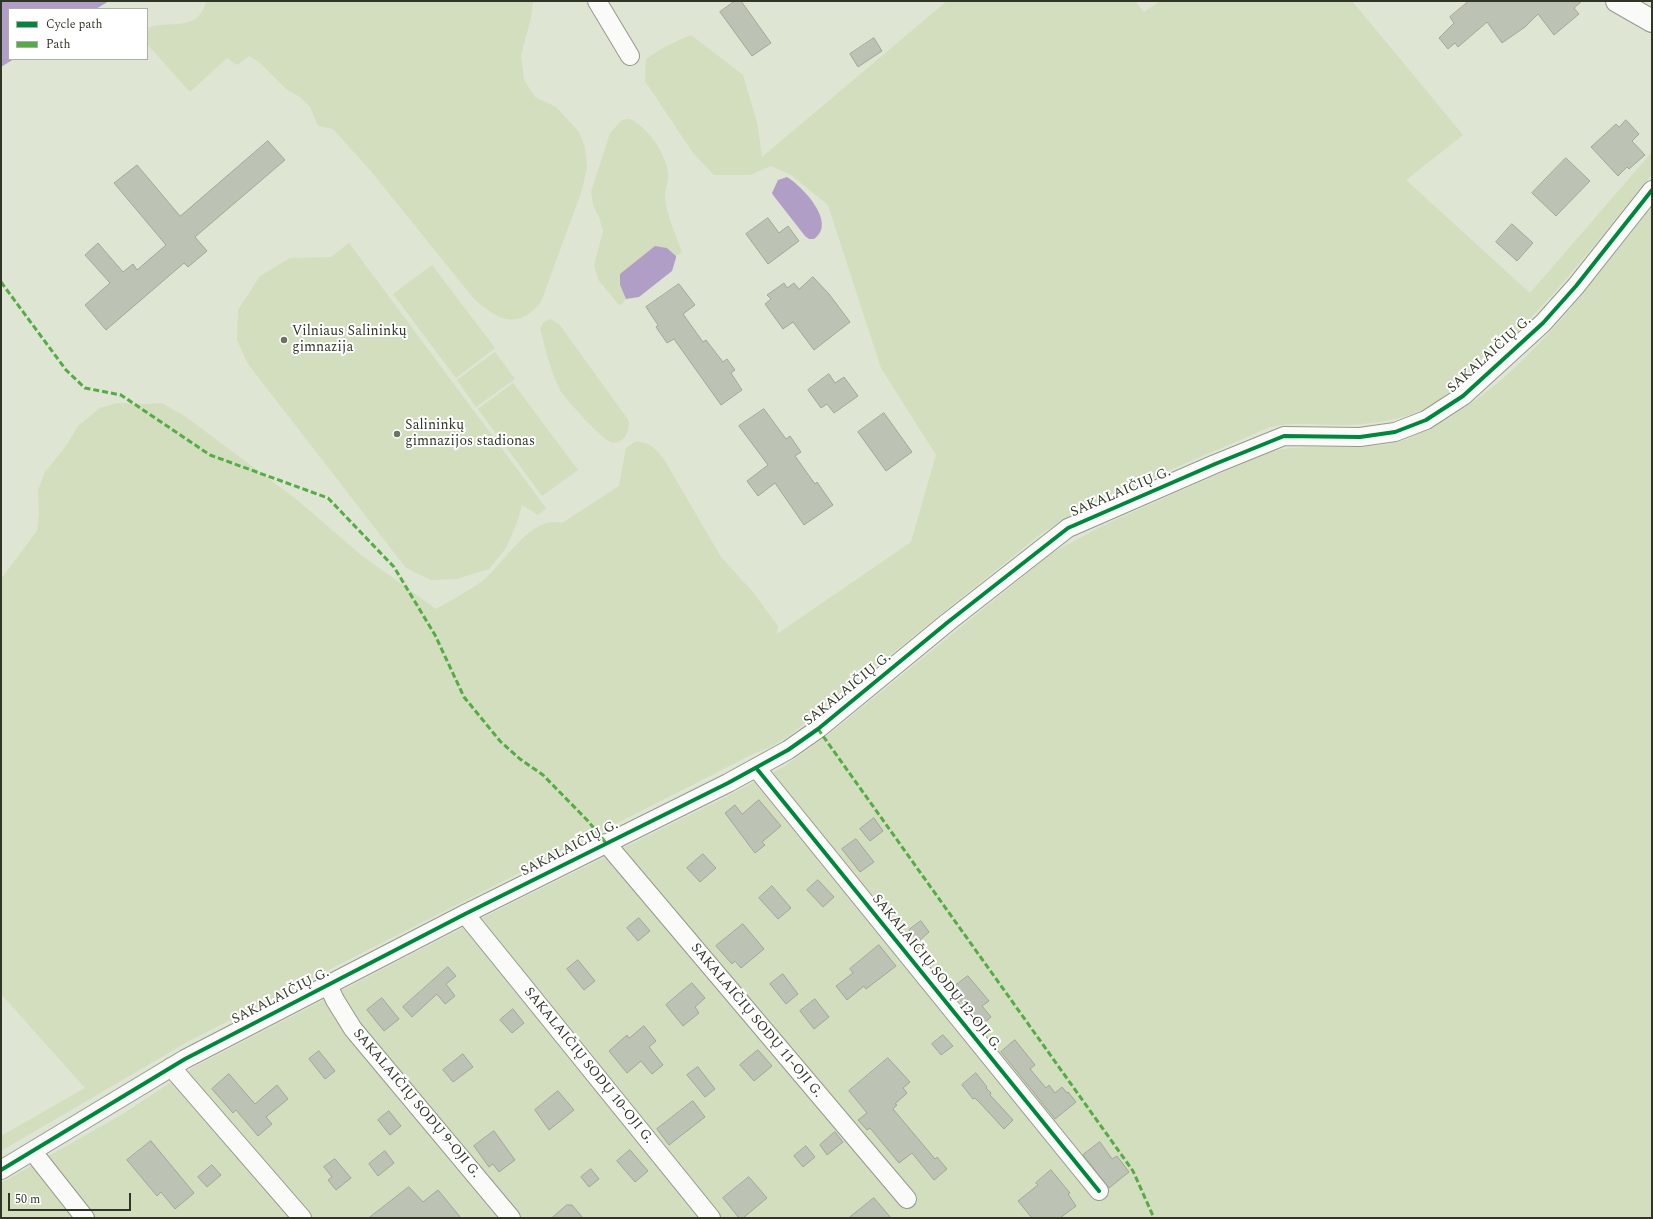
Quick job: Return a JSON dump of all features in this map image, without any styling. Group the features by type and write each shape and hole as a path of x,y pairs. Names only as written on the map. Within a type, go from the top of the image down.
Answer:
{"main road":[{"path":"1617,1 1652,21"}],"street":[{"path":"597,1 630,56"},
{"name":"SAKALAIČIŲ G.","path":"1,1170 172,1067 465,914 756,769 788,750 818,729 948,622 1068,528 1284,436 1360,437 1395,432 1426,420 1463,396 1543,323 1576,286 1652,190"},
{"name":"SAKALAIČIŲ SODŲ 12-OJI G.","path":"756,769 1099,1191"},
{"name":"SAKALAIČIŲ SODŲ 11-OJI G.","path":"606,843 907,1199"},
{"name":"SAKALAIČIŲ SODŲ 10-OJI G.","path":"465,914 711,1218"},
{"name":"SAKALAIČIŲ SODŲ 9-OJI G.","path":"328,985 335,1000 353,1029 511,1218"},
{"path":"172,1067 302,1218"},
{"path":"33,1152 85,1218"}],"green space":[{"path":"206,1 533,1 531,18 521,55 524,80 535,97 556,107 579,132 585,147 587,167 582,190 541,302 533,311 524,316 517,319 509,319 493,313 475,300 370,170 333,129 318,126 310,107 300,97 286,89 259,62 249,56 237,65 227,58 190,92 148,45 148,28 190,22 197,18"},
{"path":"947,1 1135,1 1144,12 1160,1 1352,1 1463,135 1406,180 1530,293 1652,152 1652,174 1539,310 1488,360 1461,383 1425,409 1387,421 1351,425 1297,424 1270,427 1154,477 1069,517 1042,533 790,735 770,747 753,754 189,1041 1,1151 1,1136 85,1088 1,994 1,579 37,531 39,514 38,490 45,472 66,446 78,426 100,408 117,403 162,403 186,417 296,499 361,555 436,609 465,593 481,582 528,533 539,526 550,522 562,523 619,486 626,448 636,441 646,443 653,447 665,461 721,557 752,591 778,626 777,634 911,542 936,455 881,368 828,205 791,175 771,166 750,175 714,175 693,153 645,81 646,59 664,47 691,35 743,75 757,122 762,157"},
{"path":"630,119 637,123 650,135 664,159 668,175 665,196 666,206 682,252 676,256 667,248 620,285 626,299 620,306 599,281 594,266 603,231 599,217 593,205 591,192 610,133 622,120"},
{"path":"1652,206 1652,1218 1,1218 1,1183 121,1115 196,1066 480,919 722,799 785,766 828,735 1052,553 1106,524 1266,453 1300,447 1352,447 1387,444 1412,437 1434,426 1467,406 1498,383 1554,328 1605,267"},
{"name":"Salininkų gimnazijos stadionas","path":"349,243 546,508 538,515 522,505 518,520 506,548 489,569 456,579 431,580 406,568 248,364 237,340 238,310 260,276 290,258 331,257"},
{"path":"432,265 495,348 456,378 393,294"},
{"path":"550,319 559,324 629,421 627,433 620,441 611,442 600,435 576,410 560,390 551,368 540,329 544,322"},
{"path":"495,352 515,379 476,407 457,380"},
{"path":"513,383 578,470 542,496 478,409"}],"shaded area":[{"path":"1,1 109,1 98,8 8,8 8,60 12,60 1,67"},
{"path":"787,177 801,188 808,196 820,215 822,224 820,232 814,239 809,239 805,236 772,193 778,180"},
{"path":"655,246 667,248 676,256 672,271 639,297 626,299 620,285 620,274"}],"building":[{"path":"735,1 741,1 771,43 752,56 720,12"},
{"path":"1469,1 1582,1 1574,8 1579,14 1554,35 1538,14 1525,27 1502,43 1487,22 1458,47 1455,43 1448,49 1439,38 1454,23 1450,17"},
{"path":"874,38 882,51 858,67 850,54"},
{"path":"1626,120 1639,134 1632,141 1645,155 1629,169 1627,167 1618,176 1591,147 1616,124 1619,127"},
{"path":"268,141 285,160 195,237 207,251 188,267 184,263 106,330 85,305 110,283 85,255 98,243 123,272 133,264 137,270 166,245 114,183 137,165 180,216"},
{"path":"1566,158 1590,181 1556,216 1532,193"},
{"path":"768,218 779,233 788,226 799,241 768,264 746,234"},
{"path":"1512,224 1533,243 1517,261 1496,242"},
{"path":"813,277 829,294 850,322 814,350 793,322 783,329 765,304 771,299 767,295 784,283 787,288 794,283 799,289"},
{"path":"679,284 695,305 683,314 703,342 706,340 723,362 727,359 735,370 731,373 742,390 721,405 674,339 667,343 656,327 658,325 646,307"},
{"path":"829,374 835,383 844,377 858,396 834,413 827,404 821,408 808,390"},
{"path":"764,409 786,439 790,436 801,452 795,456 815,484 817,482 833,505 804,525 775,483 758,496 747,481 768,465 739,426"},
{"path":"884,413 912,452 886,471 858,432"},
{"path":"759,800 781,826 762,842 765,845 755,853 725,813 735,805 742,814"},
{"path":"874,818 883,831 870,841 860,829"},
{"path":"856,839 874,862 860,872 842,849"},
{"path":"703,854 716,868 700,882 687,868"},
{"path":"818,880 834,897 823,907 807,890"},
{"path":"772,886 791,908 778,919 759,898"},
{"path":"639,918 650,931 638,941 627,928"},
{"path":"921,921 929,932 918,942 909,930"},
{"path":"743,924 764,949 741,968 735,961 732,964 716,946"},
{"path":"879,945 896,966 866,989 864,986 847,1000 836,986 853,973 850,969"},
{"path":"578,960 595,981 584,990 567,969"},
{"path":"448,967 456,976 446,984 455,996 445,1004 437,994 412,1017 403,1007"},
{"path":"783,974 798,994 786,1004 770,984"},
{"path":"968,976 989,1001 982,1006 991,1017 981,1026 951,989"},
{"path":"692,983 705,998 695,1007 699,1013 683,1026 666,1005"},
{"path":"382,998 399,1019 384,1031 367,1010"},
{"path":"815,999 829,1017 814,1029 800,1011"},
{"path":"513,1009 524,1023 512,1033 500,1020"},
{"path":"644,1026 656,1041 649,1047 663,1065 652,1074 641,1061 627,1073 609,1051 627,1035 629,1038"},
{"path":"943,1035 953,1046 941,1055 932,1044"},
{"path":"1015,1040 1035,1065 1030,1069 1046,1088 1049,1085 1055,1093 1062,1087 1076,1102 1055,1119 1001,1052"},
{"path":"758,1050 772,1066 754,1081 740,1065"},
{"path":"319,1051 335,1071 325,1079 309,1059"},
{"path":"463,1054 473,1067 453,1082 443,1070"},
{"path":"888,1058 910,1082 903,1088 907,1093 895,1104 897,1105 893,1109 935,1159 937,1157 947,1169 934,1180 912,1153 899,1163 870,1128 867,1130 858,1120 867,1113 849,1091"},
{"path":"698,1067 715,1089 705,1097 687,1075"},
{"path":"976,1073 991,1093 990,1095 1013,1120 1004,1129 975,1098 973,1099 962,1085"},
{"path":"229,1074 255,1104 277,1085 288,1099 266,1117 272,1124 258,1136 236,1110 233,1113 212,1089"},
{"path":"558,1091 574,1110 549,1130 535,1110"},
{"path":"693,1101 705,1117 669,1145 657,1129"},
{"path":"389,1111 401,1126 390,1135 378,1120"},
{"path":"494,1131 515,1160 499,1172 493,1164 489,1167 474,1146"},
{"path":"835,1132 843,1142 827,1155 820,1145"},
{"path":"151,1141 194,1193 175,1209 161,1192 157,1196 127,1160"},
{"path":"1100,1142 1112,1159 1117,1156 1129,1172 1109,1188 1083,1155"},
{"path":"806,1146 815,1157 803,1167 794,1156"},
{"path":"630,1150 648,1171 635,1182 617,1161"},
{"path":"385,1151 394,1163 378,1176 369,1164"},
{"path":"335,1159 351,1178 336,1190 328,1180 332,1177 324,1167"},
{"path":"212,1165 221,1175 207,1187 198,1177"},
{"path":"591,1169 599,1179 589,1187 581,1177"},
{"path":"1051,1170 1070,1193 1068,1194 1076,1206 1060,1218 1032,1218 1018,1201 1038,1185 1036,1183"},
{"path":"749,1177 767,1198 743,1218 739,1218 723,1198"},
{"path":"409,1187 423,1202 438,1190 461,1218 369,1218"},
{"path":"874,1198 891,1218 849,1218"},
{"path":"567,1205 572,1205 583,1218 552,1218"}],"marked path":[{"path":"1,282 66,370 85,388 121,395 210,455 328,498 394,567 435,635 464,697 500,741 520,759 543,775 588,821 606,843"},
{"path":"818,729 1133,1171 1154,1218"}],"cycle path":[{"path":"1,1170 185,1059 465,914 728,783 788,750 818,729 948,622 1068,528 1215,464 1284,436 1360,437 1395,432 1426,420 1463,396 1543,323 1576,286 1652,190"},
{"path":"757,769 1099,1191"}],"place":[{"name":"Vilniaus Salininkų gimnazija","path":"284,340"},
{"name":"Salininkų gimnazijos stadionas","path":"397,434"}]}
